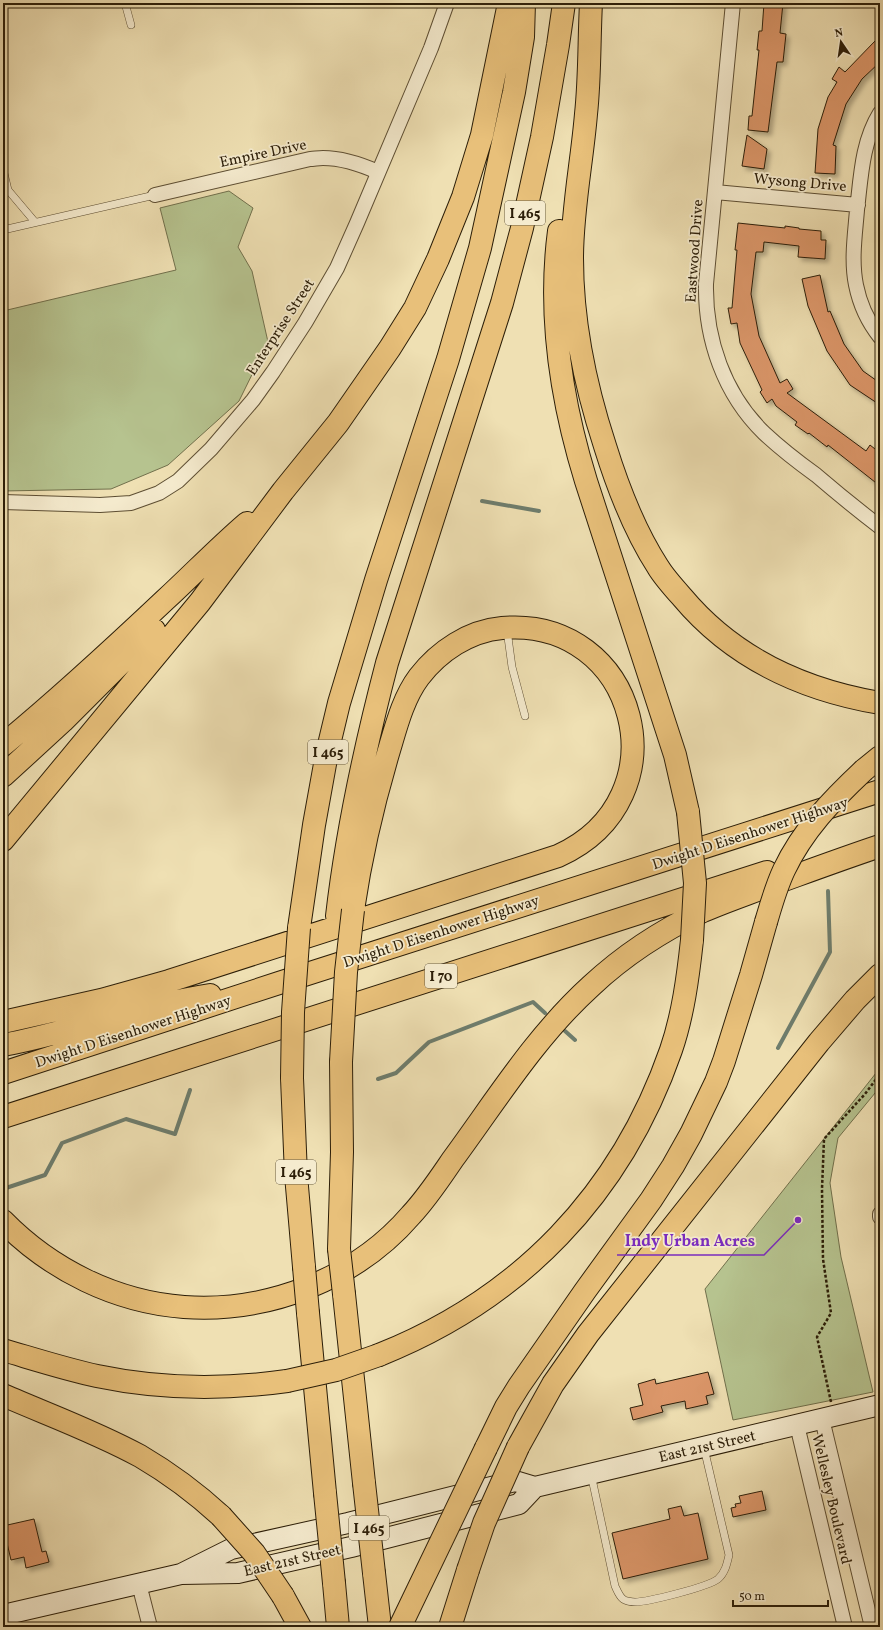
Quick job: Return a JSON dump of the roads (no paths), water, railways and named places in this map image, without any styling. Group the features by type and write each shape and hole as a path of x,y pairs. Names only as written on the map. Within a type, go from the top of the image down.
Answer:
{"highway":[{"path":"3,840 196,608 283,491 338,423 390,348 415,308 438,259 463,197 482,135 509,3"},
{"name":"I 465","path":"338,1627 296,1175 292,1078 293,1012 299,928 314,825 327,753 339,703 376,580 448,359 480,248 514,92 523,37 524,3"},
{"name":"I 465","path":"380,1627 339,1248 329,1133 335,1064 333,952 345,913 353,808 378,696 387,663 488,349 522,228 542,137 564,3"},
{"path":"590,3 587,112 572,238 574,306 581,358 594,415 627,506 659,569 688,604 738,649 773,670 810,685 853,698 880,703"},
{"path":"3,1350 95,1375 148,1384 216,1387 287,1381 336,1370 379,1355 448,1323 504,1286 525,1269 559,1235 600,1189 621,1157 645,1115 669,1055 683,1004 692,940 695,883 688,812 675,755 574,441 560,368 556,300 558,236 590,3"},
{"path":"3,745 72,686 173,592 214,551 283,491"},
{"path":"3,776 63,721 191,593 233,557"},
{"path":"3,1022 94,1001 183,977 551,858 574,848 594,834 614,811 621,799 630,773 632,761 633,736 622,697 611,677 587,651 567,639 538,629 496,629 472,635 452,646 426,668 411,690 396,729 378,786 365,842 345,913"},
{"path":"400,1627 506,1406 550,1340 664,1180 691,1134 716,1082 724,1061 766,922 784,871 800,840 821,812 872,764"},
{"name":"Dwight D Eisenhower Highway","path":"3,1073 880,791"},
{"name":"I 70","path":"3,1117 880,836"},
{"path":"3,1221 20,1238 64,1269 103,1289 135,1300 155,1304 202,1308 236,1307 269,1300 314,1285 336,1275 374,1250 411,1216 533,1047 569,1007 612,968 657,937 702,912 880,846"},
{"path":"450,1627 484,1523 518,1447 550,1389 588,1334 819,1042 855,1000 880,975"},
{"path":"3,1045 40,1037 179,999 279,983"},
{"path":"3,1395 116,1444 139,1456 191,1490 220,1516 254,1553 283,1596 300,1627"}],"main road":[{"name":"East 21st Street","path":"3,1615 181,1574 238,1573 351,1547 519,1504 535,1487 880,1405"}],"street":[{"name":"Enterprise Street","path":"3,502 100,505 131,503 158,493 178,481 203,457 234,422 273,372 290,348 337,268 431,48 447,3"},
{"name":"Eastwood Drive","path":"733,3 707,272 706,307 714,347 726,380 745,411 764,433 880,527"},
{"name":"Wysong Drive","path":"715,192 858,205 865,148 870,131 880,113"},
{"name":"Empire Drive","path":"155,195 310,159 323,158 344,160 360,164 378,172"},
{"path":"858,205 853,251 856,287 866,314 880,338"},
{"name":"Wellesley Boulevard","path":"828,1418 872,1627"},
{"name":"Wellesley Boulevard","path":"797,1425 846,1627"},
{"path":"139,1584 150,1627"}],"lane":[{"path":"126,3 131,26"},
{"path":"3,169 8,190 35,222"},
{"path":"3,230 155,195"},
{"path":"506,628 512,667 525,716"},
{"path":"591,1474 615,1586 623,1599 635,1602 687,1591 709,1584 718,1579 726,1569 729,1555 704,1447"}],"waterway":[{"path":"482,501 539,511"},
{"path":"778,1048 830,952 828,891"},
{"path":"378,1079 396,1073 429,1042 533,1002 545,1013"},
{"path":"565,1031 575,1040"},
{"path":"3,1189 45,1175 62,1143 126,1119 175,1134 190,1090"}],"place":[{"name":"Indy Urban Acres","path":"798,1220"}]}
